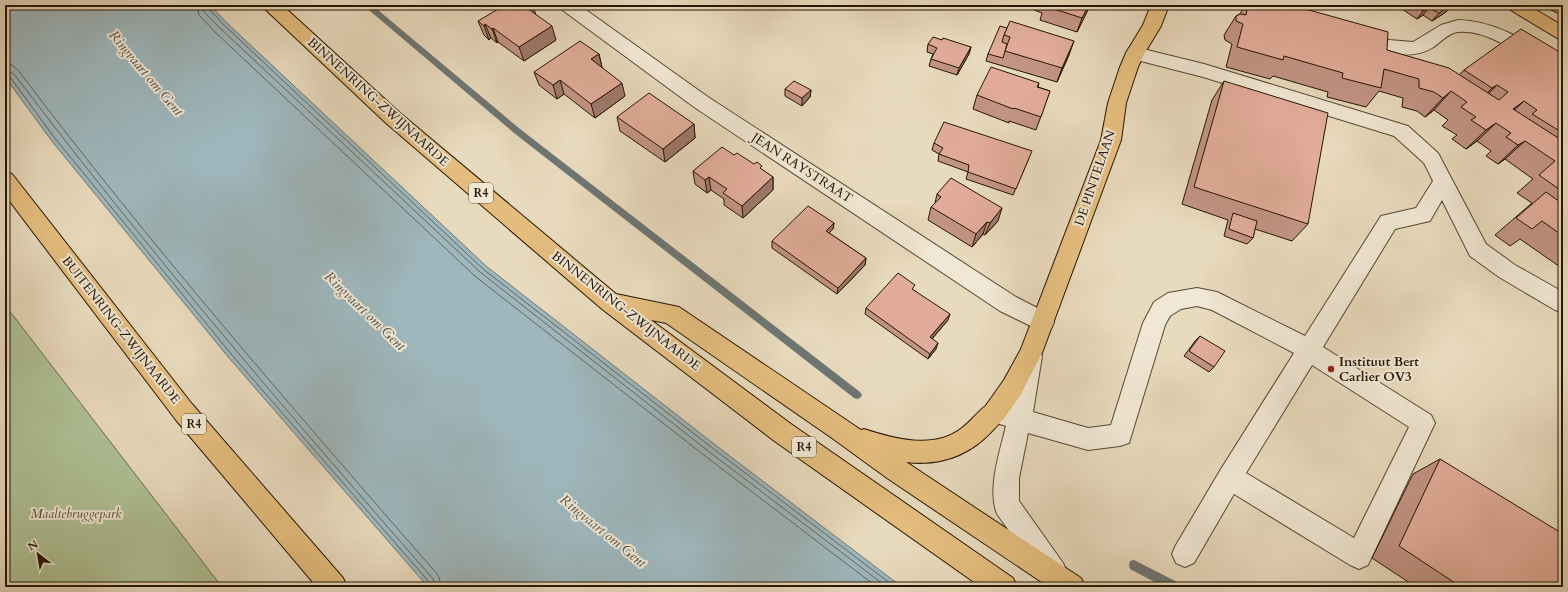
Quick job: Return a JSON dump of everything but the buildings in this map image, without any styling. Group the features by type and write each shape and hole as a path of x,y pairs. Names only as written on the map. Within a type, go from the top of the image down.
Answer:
{"main road":[{"name":"BINNENRING-ZWIJNAARDE","path":"271,5 393,118 610,302 782,432 1004,587"},
{"name":"DE PINTELAAN","path":"841,430 883,448 916,452 950,449 969,438 995,412 1012,388 1031,353 1111,140 1117,103 1134,53 1152,26 1160,5"},
{"path":"1515,5 1563,34"},
{"path":"1556,5 1563,9"},
{"name":"BUITENRING-ZWIJNAARDE","path":"5,180 184,412 334,587"},
{"name":"R4","path":"610,302 670,314 841,430 896,470 1065,583"}],"street":[{"name":"JEAN RAYSTRAAT","path":"567,5 707,106 1008,304 1043,322"},
{"path":"1343,33 1389,46 1406,48 1420,46 1447,29 1458,26 1484,29 1500,36 1563,74"},
{"path":"1134,53 1204,71 1401,131 1432,158 1478,250 1507,271 1563,303"},
{"path":"1185,554 1230,477 1388,222 1423,215 1443,182"},
{"path":"995,412 1020,418 1088,439 1120,435 1154,323 1162,310 1176,300 1197,297 1217,302 1309,350 1423,423 1359,556 1230,477"},
{"name":"DE PINTELAAN","path":"1031,353 1020,418 1010,459 1007,478 1006,504 1065,583"}],"green space":[{"name":"Maaltebruggepark","path":"5,305 222,587 5,587"}],"water":[{"name":"Ringvaart om Gent","path":"5,5 210,5 227,23 486,266 718,447 902,587 428,587 229,358 51,140 5,77"}],"waterway":[{"path":"367,5 517,131 857,395"},
{"path":"1134,565 1175,587"}],"place":[{"name":"Instituut Bert Carlier OV3","path":"1331,369"}]}
